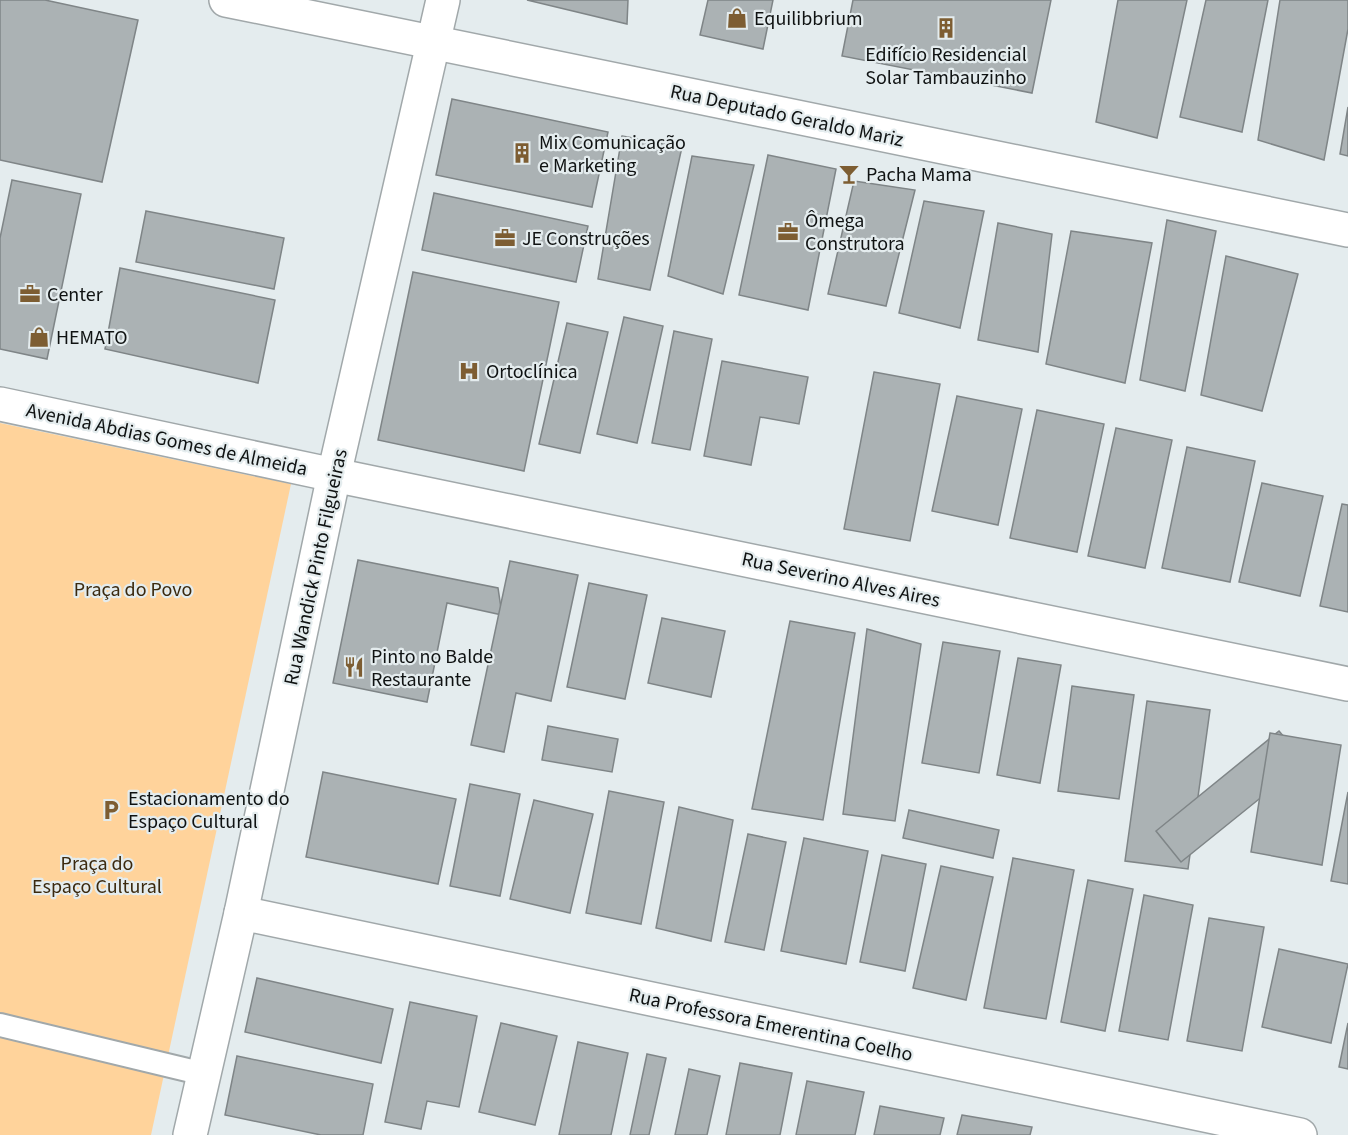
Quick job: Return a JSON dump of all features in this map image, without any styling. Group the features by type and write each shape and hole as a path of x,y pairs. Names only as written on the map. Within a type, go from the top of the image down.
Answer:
{"street":[{"name":"Rua Deputado Geraldo Mariz","path":"226,0 1348,230"},
{"name":"Rua Wandick Pinto Filgueiras","path":"190,1135 241,913 334,475 444,0"},
{"name":"Avenida Abdias Gomes de Almeida","path":"0,404 334,475"},
{"name":"Rua Severino Alves Aires","path":"334,475 1348,684"},
{"name":"Rua Professora Emerentina Coelho","path":"241,913 1300,1135"}],"lane":[{"path":"0,1025 204,1074"}],"green space":[{"name":"Praça do Povo","path":"0,423 291,484 151,1135 0,1135"}],"building":[{"path":"0,0 45,0 138,20 102,182 0,160"},
{"path":"527,0 628,0 627,24"},
{"name":"Equilibbrium","path":"708,0 773,0 763,49 700,35"},
{"name":"Edifício Residencial Solar Tambauzinho","path":"853,0 1051,0 1032,93 842,56"},
{"path":"1118,0 1187,0 1157,138 1096,122"},
{"path":"1206,0 1268,0 1242,132 1180,117"},
{"path":"1280,0 1348,0 1348,29 1324,160 1258,140"},
{"name":"Mix Comunicação e Marketing","path":"452,99 608,132 592,207 436,175"},
{"path":"1348,107 1348,156 1340,154"},
{"path":"622,136 682,147 650,290 598,279"},
{"name":"Ômega Construtora","path":"768,155 836,169 808,310 739,295"},
{"path":"692,156 754,165 723,294 668,276"},
{"name":"Center","path":"12,180 81,194 47,359 0,349 0,238"},
{"path":"854,181 915,190 886,306 828,294"},
{"name":"JE Construções","path":"434,193 588,226 576,282 422,250"},
{"path":"924,201 984,211 960,328 899,313"},
{"path":"146,211 284,238 274,289 136,262"},
{"path":"1167,220 1216,231 1185,391 1140,380"},
{"path":"998,223 1052,234 1038,352 978,340"},
{"path":"1071,231 1152,243 1125,383 1046,364"},
{"path":"1226,256 1298,274 1262,411 1201,395"},
{"path":"120,268 275,300 258,383 105,349"},
{"name":"Ortoclínica","path":"413,272 559,302 524,471 378,440"},
{"path":"624,317 663,326 637,443 597,434"},
{"path":"567,323 608,332 580,453 539,444"},
{"path":"674,331 712,339 690,450 652,443"},
{"path":"722,361 808,377 799,424 760,417 751,465 704,456"},
{"path":"874,372 940,384 910,541 844,529"},
{"path":"957,396 1022,409 998,525 932,511"},
{"path":"1037,410 1104,424 1077,552 1010,538"},
{"path":"1116,428 1172,440 1145,568 1088,556"},
{"path":"1187,447 1255,461 1230,582 1162,568"},
{"path":"1262,483 1323,496 1300,596 1239,582"},
{"path":"1342,504 1348,505 1348,612 1320,606"},
{"path":"358,560 498,588 502,615 447,603 427,702 333,683"},
{"path":"510,561 578,575 551,701 516,693 504,752 471,745"},
{"path":"589,583 647,595 625,699 567,687"},
{"path":"662,618 725,631 711,697 648,683"},
{"path":"790,621 855,633 823,820 752,809"},
{"path":"867,629 921,644 895,821 843,814"},
{"path":"943,642 1000,651 979,773 922,763"},
{"path":"1018,658 1061,665 1040,783 997,775"},
{"path":"1072,686 1134,695 1119,799 1058,791"},
{"path":"1147,701 1210,710 1188,869 1125,861"},
{"path":"548,726 618,739 612,772 542,760"},
{"path":"1279,731 1305,762 1181,862 1156,831"},
{"path":"1270,733 1341,745 1322,865 1251,852"},
{"path":"323,772 456,799 438,884 306,857"},
{"path":"470,784 520,794 500,896 450,886"},
{"path":"609,791 664,802 641,924 586,913"},
{"path":"1348,792 1348,884 1331,881"},
{"path":"534,800 593,814 570,913 510,899"},
{"path":"679,807 733,820 711,941 656,928"},
{"path":"909,810 999,830 993,858 903,838"},
{"path":"748,834 786,842 764,950 725,942"},
{"path":"804,838 868,851 846,964 781,951"},
{"path":"882,855 926,864 905,971 860,962"},
{"path":"1013,858 1074,870 1046,1019 984,1008"},
{"path":"941,866 993,877 966,1000 913,988"},
{"path":"1088,880 1133,889 1105,1031 1061,1022"},
{"path":"1144,895 1193,905 1168,1040 1119,1031"},
{"path":"1209,918 1264,927 1242,1051 1187,1041"},
{"path":"1279,949 1348,964 1331,1043 1262,1027"},
{"path":"257,978 393,1009 381,1063 245,1032"},
{"path":"410,1002 477,1016 459,1107 427,1101 421,1129 385,1122"},
{"path":"501,1023 557,1036 535,1125 479,1112"},
{"path":"1348,1023 1348,1069 1339,1067"},
{"path":"578,1042 628,1053 611,1135 559,1135"},
{"path":"647,1054 666,1058 649,1135 630,1135"},
{"path":"237,1056 373,1084 363,1135 321,1135 225,1115"},
{"path":"740,1063 792,1073 780,1135 726,1135"},
{"path":"689,1069 720,1076 707,1135 675,1135"},
{"path":"807,1081 864,1092 855,1135 796,1135"},
{"path":"880,1106 944,1118 940,1135 874,1135"},
{"path":"962,1115 1032,1127 1030,1135 957,1135"}],"place":[{"name":"Equilibbrium","path":"737,18"},
{"name":"Edifício Residencial Solar Tambauzinho","path":"946,28"},
{"name":"Mix Comunicação e Marketing","path":"522,153"},
{"name":"Pacha Mama","path":"849,174"},
{"name":"Ômega Construtora","path":"788,232"},
{"name":"JE Construções","path":"505,238"},
{"name":"Center","path":"30,294"},
{"name":"HEMATO","path":"39,337"},
{"name":"Ortoclínica","path":"469,371"},
{"name":"Pinto no Balde Restaurante","path":"354,667"},
{"name":"Estacionamento do Espaço Cultural","path":"111,810"}],"park label":[{"name":"Praça do Espaço Cultural","path":"97,874"}]}
